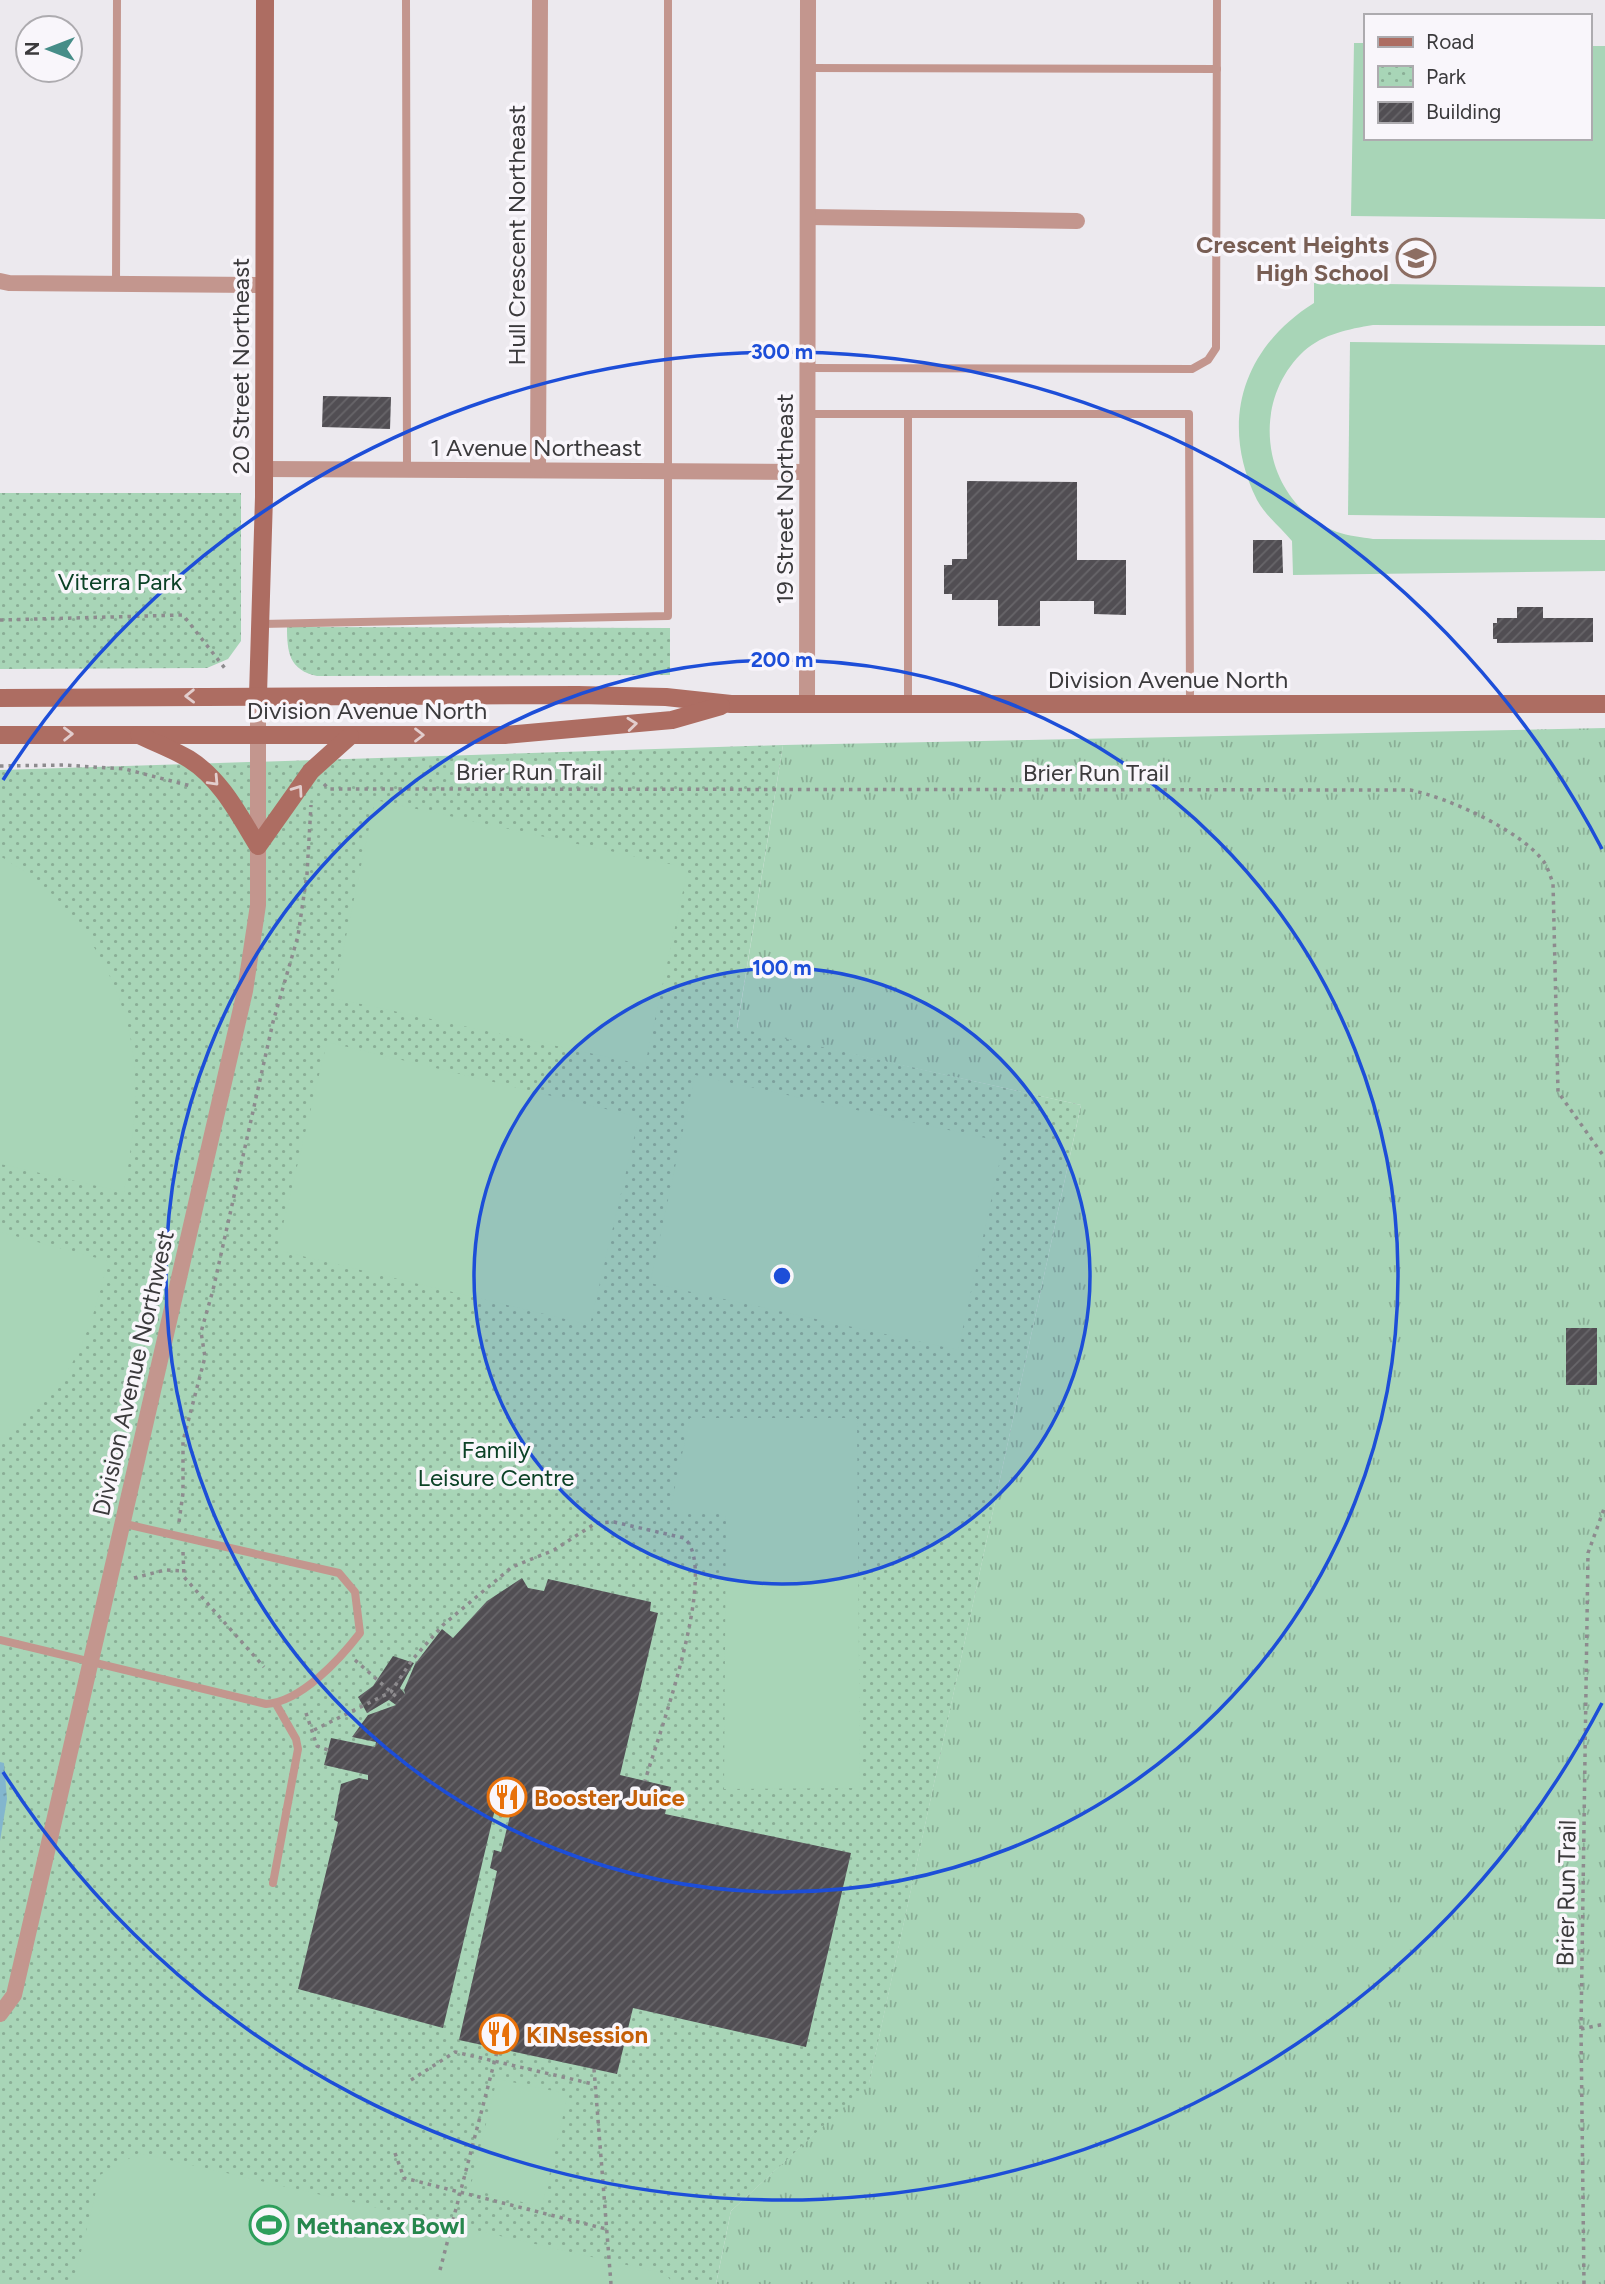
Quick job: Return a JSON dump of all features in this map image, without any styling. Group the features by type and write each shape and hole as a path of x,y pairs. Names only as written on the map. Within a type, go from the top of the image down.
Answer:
{"main road":[{"name":"20 Street Northeast","path":"258,695 264,468 265,0"},
{"name":"Division Avenue North","path":"0,698 578,695 666,697 731,704 1605,704"},
{"name":"Division Avenue North","path":"0,735 505,735 673,720 731,704"},
{"path":"136,734 190,760 219,784 258,846 311,771 350,736"}],"street":[{"name":"Hull Crescent Northeast","path":"538,470 540,0"},
{"name":"19 Street Northeast","path":"807,0 807,704"},
{"path":"807,217 1077,221"},
{"path":"0,281 265,285"},
{"name":"1 Avenue Northeast","path":"264,468 807,472"},
{"name":"20 Street Northeast","path":"258,695 258,733"},
{"name":"Division Avenue Northwest","path":"0,2014 14,1995 245,991 258,905 258,733"}],"lane":[{"path":"116,284 117,0"},
{"path":"406,0 407,469"},
{"path":"261,624 668,616 668,0"},
{"path":"807,368 1192,369 1208,360 1216,348 1217,0"},
{"path":"807,68 1217,69"},
{"path":"807,414 1189,414 1190,704"},
{"path":"908,414 908,704"},
{"path":"0,1640 241,1699 276,1704 318,1679 360,1633 360,1607 352,1586 339,1573 121,1523"},
{"path":"272,1883 298,1749 296,1739 276,1704"}],"path":[{"path":"0,620 167,613 183,615 227,671"},
{"path":"0,766 93,766 125,769 182,785 199,782"},
{"path":"179,1521 183,1493 183,1441 205,1357 201,1332 272,1022 298,936 307,874 311,804 315,794 325,785 319,777"},
{"name":"Brier Run Trail","path":"325,785 329,789 1410,790 1434,795 1467,807 1527,846 1545,863 1553,883 1559,1092 1569,1111 1598,1145 1605,1158"},
{"name":"Brier Run Trail","path":"1584,2284 1581,2029 1588,1553 1605,1506"},
{"path":"314,1730 391,1692 412,1660 443,1625 512,1567 554,1550 596,1524 614,1522 684,1538 690,1543 694,1553 696,1580 692,1625 645,1781"},
{"path":"183,1552 184,1577 264,1667"},
{"path":"134,1578 165,1570 182,1571"},
{"path":"346,1651 400,1700"},
{"path":"306,1713 314,1730 317,1746 328,1750"},
{"path":"1581,2029 1605,2024"},
{"path":"440,2270 498,2048"},
{"path":"411,2080 455,2052 593,2084"},
{"path":"594,2069 593,2084 611,2284"},
{"path":"395,2153 404,2178 606,2229"}],"green space":[{"path":"1354,43 1364,43 1364,140 1591,140 1591,46 1605,46 1605,219 1351,216"},
{"path":"1314,283 1605,287 1605,326 1373,325 1328,336 1304,351 1286,373 1275,398 1270,424 1271,450 1279,476 1293,499 1312,518 1337,532 1373,539 1605,540 1605,571 1293,575 1292,541 1260,506 1246,471 1240,443 1239,416 1244,390 1254,365 1269,342 1289,321 1314,303"},
{"path":"1350,342 1605,345 1605,518 1348,515"},
{"name":"Viterra Park","path":"0,493 241,493 241,641 228,659 207,668 0,669"},
{"path":"287,627 670,628 670,675 317,676 295,664 289,652"},
{"path":"1605,728 1605,2284 716,2284 731,2211 869,2083 1081,1105 737,1029 783,745"},
{"name":"Family Leisure Centre","path":"783,745 737,1028 1081,1105 869,2084 731,2211 716,2284 0,2284 0,770"},
{"path":"375,800 688,868 645,1065 333,998"},
{"path":"0,856 36,880 73,917 89,939 115,987 131,1038 135,1080 133,1129 124,1192 0,1164"},
{"path":"327,1042 639,1117 590,1325 277,1250"},
{"path":"695,1075 1004,1142 958,1350 650,1283"},
{"path":"0,1232 108,1261 92,1318 73,1362 44,1401 0,1441"},
{"path":"690,1418 857,1418 860,1788 724,1789 726,1514 669,1514"},
{"path":"497,2079 568,2094 542,2207 470,2189"},
{"name":"Methanex Bowl","path":"139,2153 666,2274 673,2284 73,2284 100,2175"}],"water":[{"path":"0,1762 4,1763 7,1799 0,1841"}],"building":[{"path":"323,396 391,397 390,429 322,427"},
{"path":"967,481 1077,482 1077,560 1126,560 1126,615 1094,614 1094,601 1040,601 1040,626 998,626 998,600 952,600 952,594 944,594 944,565 952,565 952,559 967,559"},
{"path":"1253,540 1282,540 1283,573 1253,573"},
{"path":"1517,607 1543,607 1543,618 1593,618 1593,642 1497,643 1497,639 1493,639 1493,623 1497,623 1497,618 1517,618"},
{"path":"1566,1328 1597,1328 1597,1385 1566,1385"},
{"path":"522,1578 528,1588 544,1591 548,1579 651,1602 650,1611 658,1613 620,1775 671,1787 665,1814 851,1853 806,2047 633,2008 617,2074 459,2040 497,1871 490,1868 494,1850 501,1852 512,1808 496,1805 443,2028 298,1989 338,1822 334,1820 341,1784 359,1778 368,1780 368,1775 324,1765 331,1738 375,1747 376,1742 352,1737 368,1715 396,1705 389,1700 367,1713 358,1697 373,1686 393,1656 414,1663 400,1688 405,1694 404,1690 415,1664 442,1629 453,1638 487,1601"}],"place":[{"name":"Crescent Heights High School","path":"1416,258"},
{"name":"Booster Juice","path":"507,1797"},
{"name":"KINsession","path":"499,2034"},
{"name":"Methanex Bowl","path":"269,2225"}]}
